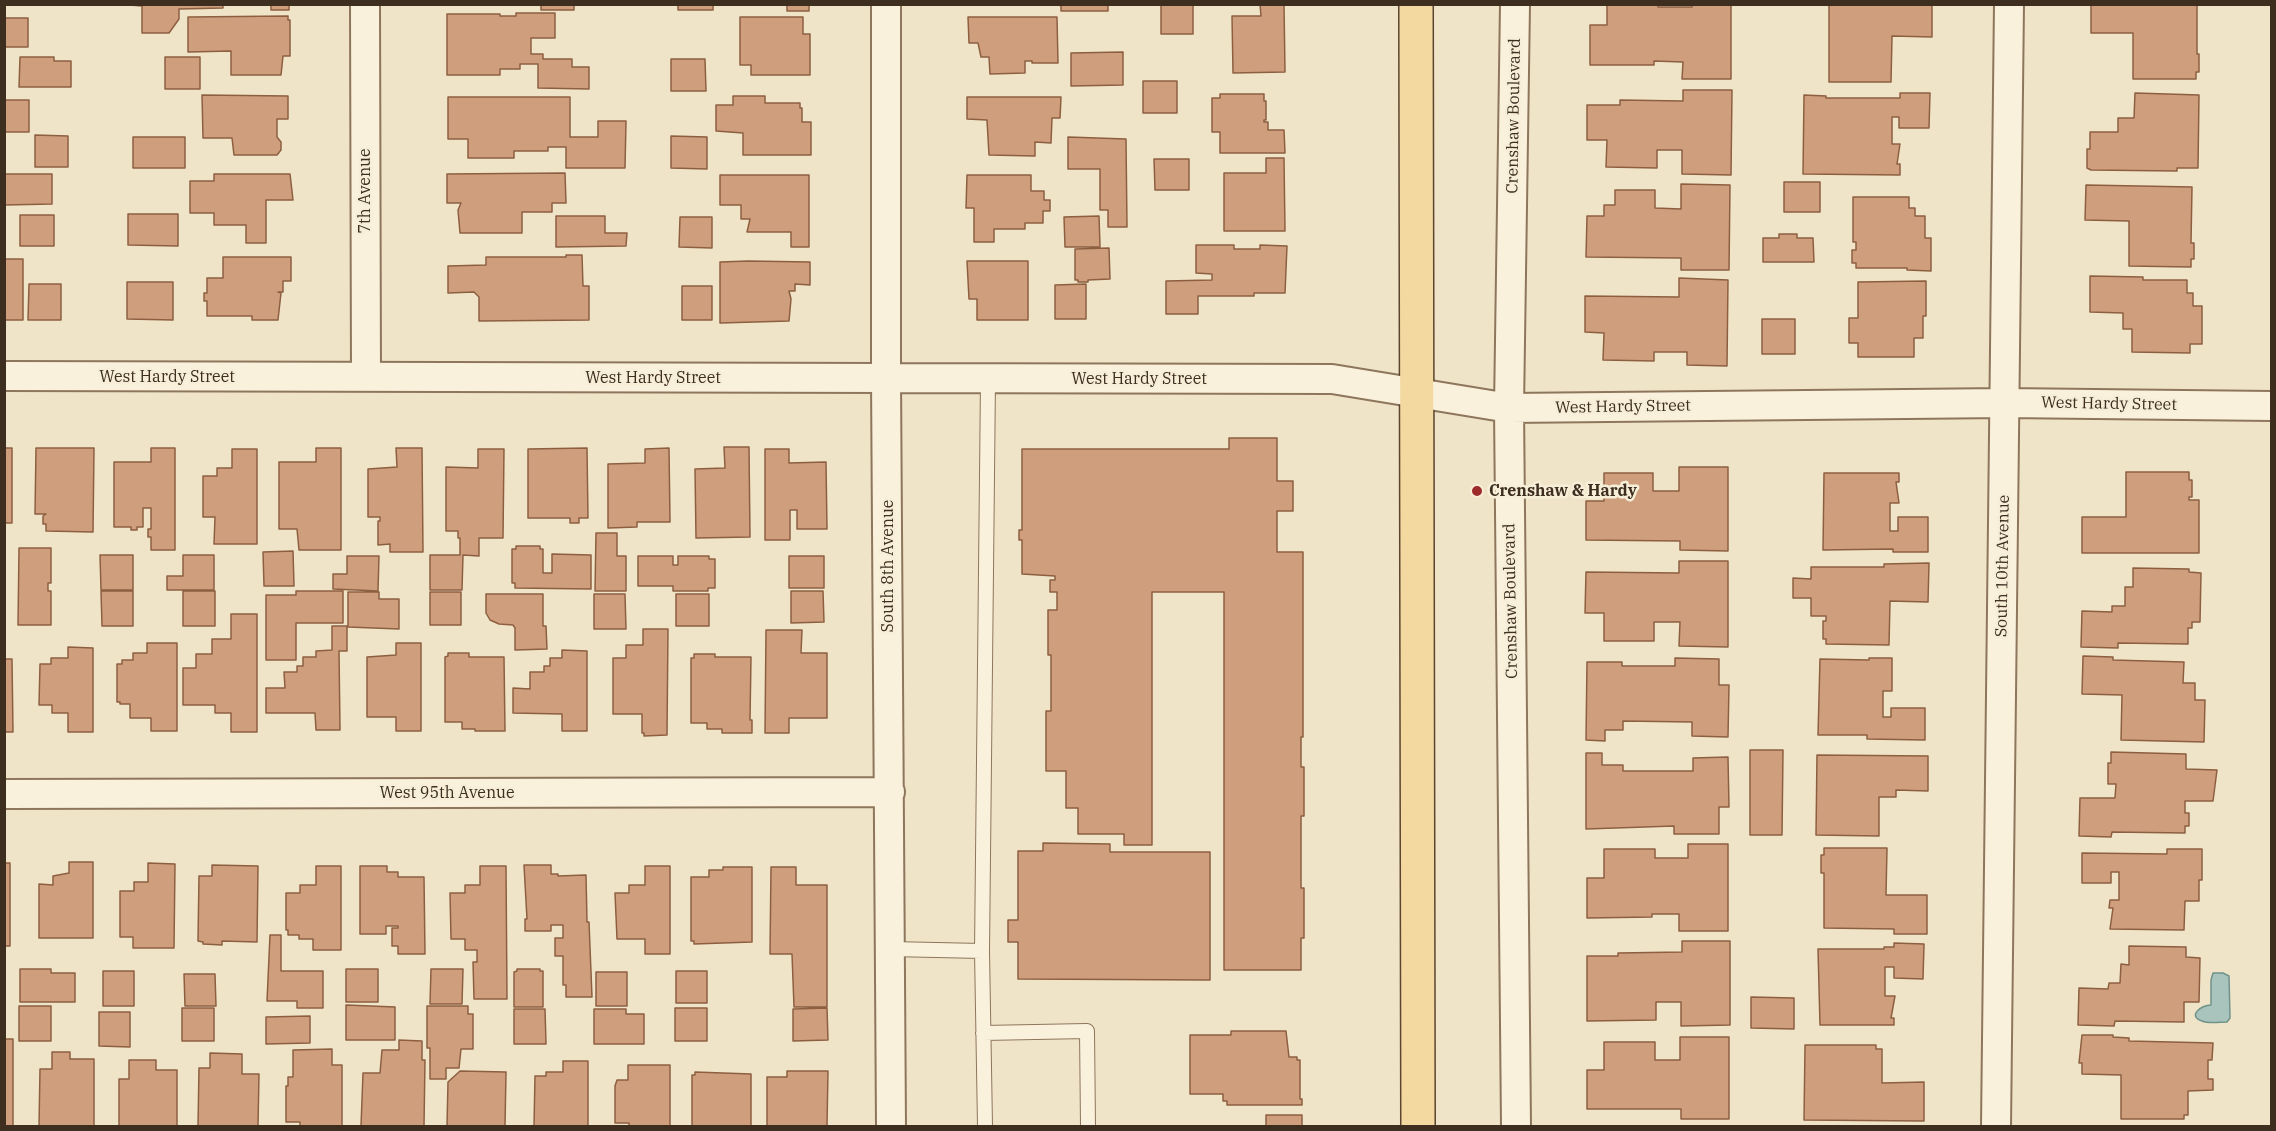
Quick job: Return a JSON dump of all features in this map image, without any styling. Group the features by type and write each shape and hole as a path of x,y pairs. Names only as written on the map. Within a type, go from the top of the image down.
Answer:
{"main road":[{"path":"1416,4 1418,1126"}],"street":[{"name":"7th Avenue","path":"365,4 366,377"},
{"name":"South 8th Avenue","path":"886,4 891,1126"},
{"name":"Crenshaw Boulevard","path":"1515,4 1509,408 1516,1126"},
{"name":"South 10th Avenue","path":"1996,1126 2009,4"},
{"name":"West Hardy Street","path":"4,376 1332,379 1509,408 2005,403 2271,406"},
{"name":"West 95th Avenue","path":"4,794 890,792"}],"lane":[{"path":"985,1126 982,951 988,380"},
{"path":"890,949 982,951"},
{"path":"983,1033 1087,1031 1088,1126"}],"water":[{"path":"2213,973 2223,973 2229,976 2230,1018 2227,1022 2205,1022 2196,1016 2197,1011 2211,1005"}],"building":[{"path":"117,4 223,4 223,8 179,9 179,19 169,33 142,33 142,6"},
{"path":"271,4 289,4 289,10 271,10"},
{"path":"541,4 574,4 574,10 541,10"},
{"path":"678,4 713,4 713,10 678,10"},
{"path":"787,4 809,4 809,11 787,11"},
{"path":"1057,4 1108,4 1108,11 1061,11 1061,6"},
{"path":"1161,4 1193,4 1193,34 1161,34"},
{"path":"1260,4 1284,4 1285,72 1233,73 1232,16 1261,16"},
{"path":"1607,4 1692,7 1692,4 1731,4 1731,79 1682,79 1683,62 1654,61 1654,65 1590,65 1590,25 1607,25"},
{"path":"1829,4 1932,4 1932,37 1892,36 1891,82 1829,82"},
{"path":"2091,4 2197,4 2199,72 2196,72 2196,79 2133,79 2133,33 2091,33"},
{"path":"516,13 555,13 555,38 531,38 531,54 543,54 543,59 572,59 572,67 589,67 589,89 538,88 538,64 520,64 520,69 500,69 500,75 447,75 447,14 516,16"},
{"path":"288,16 290,56 283,56 281,75 231,75 231,51 188,52 188,17"},
{"path":"740,17 803,17 803,34 810,34 810,75 751,75 751,65 740,65"},
{"path":"968,17 1057,17 1058,63 1025,61 1025,73 990,74 989,57 981,57 978,43 969,43"},
{"path":"4,18 28,18 28,47 4,47"},
{"path":"1123,52 1123,85 1071,86 1071,53"},
{"path":"20,57 54,57 54,61 71,61 71,87 19,87"},
{"path":"165,57 200,57 200,89 165,89"},
{"path":"671,59 705,59 706,91 671,91"},
{"path":"1143,81 1177,81 1177,113 1143,113"},
{"path":"1683,90 1732,90 1731,175 1682,174 1682,150 1657,150 1657,168 1606,167 1607,140 1587,140 1587,105 1620,105 1620,100 1683,101"},
{"path":"1900,93 1930,93 1929,128 1899,128 1899,117 1892,117 1892,144 1900,144 1897,164 1900,164 1900,175 1803,174 1804,95 1826,96 1826,98 1900,98"},
{"path":"2135,93 2199,95 2198,168 2177,168 2177,171 2091,170 2087,168 2090,132 2118,132 2118,118 2134,118"},
{"path":"1220,94 1264,94 1266,120 1264,122 1268,122 1268,130 1284,130 1285,153 1220,153 1220,132 1212,132 1212,98 1220,98"},
{"path":"202,95 288,96 288,119 277,119 277,137 281,142 281,150 277,155 234,155 232,138 203,138"},
{"path":"733,96 765,96 765,103 800,103 802,122 811,122 811,155 743,155 743,133 716,131 716,105 733,105"},
{"path":"448,97 570,97 570,137 598,137 598,121 626,121 625,168 566,168 566,147 548,147 548,151 514,151 514,158 468,158 468,139 448,139"},
{"path":"967,97 1061,97 1060,118 1052,118 1051,143 1035,142 1035,156 989,155 987,120 967,119"},
{"path":"4,100 29,100 29,132 4,132"},
{"path":"35,135 68,136 68,167 35,167"},
{"path":"671,136 707,137 707,169 671,168"},
{"path":"133,137 185,137 185,168 133,168"},
{"path":"1068,137 1126,139 1127,227 1108,227 1108,210 1100,210 1100,169 1068,169"},
{"path":"1266,158 1284,158 1285,231 1224,231 1224,173 1266,173"},
{"path":"1154,159 1189,159 1189,190 1155,190"},
{"path":"565,173 566,203 552,203 552,212 522,212 522,233 460,233 458,210 461,203 447,203 447,174"},
{"path":"4,174 52,174 52,204 4,205"},
{"path":"214,174 290,174 293,200 266,200 266,243 246,243 246,225 214,225 214,213 190,213 190,181 214,181"},
{"path":"720,175 809,175 809,247 791,247 791,232 747,232 750,219 741,219 741,205 720,205"},
{"path":"967,175 1031,175 1031,191 1044,191 1044,200 1050,200 1050,211 1043,211 1043,223 1025,223 1025,229 994,229 994,242 974,242 974,208 966,208"},
{"path":"1784,182 1820,182 1820,212 1784,212"},
{"path":"1681,184 1730,185 1729,270 1681,270 1681,258 1586,257 1587,216 1604,216 1604,205 1615,205 1615,190 1655,190 1655,208 1681,209"},
{"path":"2086,185 2192,187 2191,243 2194,243 2194,259 2191,259 2191,267 2129,266 2129,221 2085,220"},
{"path":"1853,197 1909,197 1909,208 1915,208 1915,216 1925,216 1925,238 1931,238 1931,271 1907,270 1907,268 1856,268 1856,263 1852,263 1852,250 1856,250 1856,242 1853,242"},
{"path":"128,214 178,214 178,246 128,245"},
{"path":"20,215 54,215 54,246 20,246"},
{"path":"556,216 605,216 605,233 627,233 626,246 556,247"},
{"path":"1099,216 1100,247 1065,247 1064,217"},
{"path":"680,217 712,217 712,248 679,247"},
{"path":"1779,234 1797,234 1797,238 1813,238 1814,262 1763,262 1763,238 1779,238"},
{"path":"1196,245 1234,245 1234,249 1260,249 1260,245 1287,246 1285,293 1254,293 1254,296 1198,296 1198,314 1166,314 1166,281 1212,280 1212,274 1196,273"},
{"path":"1109,248 1110,279 1088,280 1088,282 1075,280 1075,249"},
{"path":"566,255 582,255 583,286 589,286 589,320 479,321 479,297 474,292 448,293 448,266 486,265 486,257 566,257"},
{"path":"223,257 291,257 291,281 283,281 283,292 278,292 281,293 278,320 252,320 252,316 207,316 207,301 204,301 204,293 207,293 207,278 223,278"},
{"path":"4,259 23,259 23,320 4,320"},
{"path":"967,261 1028,261 1028,320 977,320 977,299 969,299"},
{"path":"720,262 810,262 810,285 795,284 795,291 789,291 791,299 789,321 720,323"},
{"path":"2090,276 2143,277 2143,280 2187,280 2187,293 2193,293 2193,306 2202,306 2202,344 2190,344 2190,353 2132,352 2132,329 2123,329 2123,313 2090,312"},
{"path":"1679,278 1728,280 1727,366 1687,365 1687,352 1654,352 1654,361 1603,360 1604,333 1585,332 1585,296 1679,297"},
{"path":"1926,281 1926,316 1923,316 1923,338 1914,338 1914,357 1858,357 1858,343 1849,343 1849,318 1858,318 1858,282"},
{"path":"127,282 173,282 173,320 127,319"},
{"path":"29,284 61,284 61,320 28,320"},
{"path":"1086,284 1086,319 1055,319 1055,285"},
{"path":"682,286 712,286 712,320 682,320"},
{"path":"1762,319 1795,319 1795,354 1762,354"},
{"path":"1229,438 1277,438 1277,481 1293,481 1293,511 1277,511 1277,552 1303,552 1301,767 1304,767 1304,816 1301,816 1301,888 1304,888 1304,938 1301,938 1301,970 1224,970 1224,592 1152,592 1152,845 1124,845 1124,834 1078,834 1078,808 1066,808 1066,771 1046,771 1046,711 1051,711 1048,610 1057,610 1057,592 1050,592 1050,580 1055,580 1055,576 1022,574 1022,540 1019,540 1019,530 1022,530 1022,449 1229,449"},
{"path":"724,447 749,447 750,537 696,538 695,469 725,468"},
{"path":"4,448 12,448 12,523 4,523"},
{"path":"36,448 94,448 93,532 46,531 43,516 46,514 35,514"},
{"path":"151,448 175,448 175,550 151,550 151,537 148,537 148,529 151,529 151,508 143,508 143,527 131,530 131,527 114,527 114,462 151,462"},
{"path":"316,448 341,448 341,550 299,550 297,529 279,529 279,462 316,462"},
{"path":"396,448 422,448 423,552 390,552 390,544 378,545 380,517 368,517 368,469 397,467"},
{"path":"587,448 588,518 579,518 579,523 570,523 570,518 528,518 528,449"},
{"path":"669,448 670,522 637,522 637,527 608,528 608,464 645,463 645,449"},
{"path":"232,449 257,449 257,544 214,544 215,517 203,517 203,476 217,476 217,468 232,468"},
{"path":"478,449 504,449 503,538 479,538 479,556 463,555 462,590 430,590 430,555 460,555 458,531 446,531 446,467 478,468"},
{"path":"765,449 789,449 789,463 826,462 827,529 797,529 797,510 790,510 790,540 765,540"},
{"path":"1679,467 1728,467 1728,551 1680,550 1680,541 1586,540 1586,501 1604,501 1604,473 1653,473 1653,491 1679,491"},
{"path":"2126,472 2189,472 2189,480 2192,480 2192,497 2189,497 2189,500 2199,500 2199,553 2082,553 2082,517 2126,517"},
{"path":"1824,473 1899,473 1899,482 1896,482 1899,503 1890,503 1890,531 1898,531 1898,517 1928,517 1928,552 1893,552 1893,549 1823,550"},
{"path":"596,533 617,533 617,556 626,556 626,591 595,591"},
{"path":"516,546 540,546 540,549 543,549 543,573 552,573 552,554 591,555 591,589 515,588 515,583 512,583 512,549 516,549"},
{"path":"19,548 51,548 51,583 48,583 48,591 51,591 51,625 18,625"},
{"path":"293,551 294,586 264,586 263,552"},
{"path":"100,555 133,555 133,590 101,590"},
{"path":"183,555 214,555 214,590 167,590 167,576 183,576"},
{"path":"347,556 379,556 378,591 333,589 333,574 347,574"},
{"path":"638,556 673,556 673,565 678,565 678,556 709,556 709,559 715,559 715,588 708,588 708,591 673,591 673,586 638,586"},
{"path":"789,556 824,556 824,588 789,588"},
{"path":"1679,561 1728,561 1728,647 1679,646 1680,622 1654,622 1654,641 1604,641 1604,613 1585,613 1586,572 1679,573"},
{"path":"1929,563 1928,602 1890,601 1889,645 1826,644 1826,639 1823,639 1823,621 1826,621 1826,616 1811,616 1811,598 1793,598 1793,578 1811,579 1811,567 1884,567 1884,564"},
{"path":"2133,568 2189,569 2189,572 2201,573 2200,622 2192,622 2192,628 2188,628 2188,644 2118,643 2118,648 2081,647 2082,611 2112,612 2112,606 2125,606 2125,587 2133,587"},
{"path":"101,591 133,591 133,626 102,626"},
{"path":"183,591 215,591 215,626 183,626"},
{"path":"296,591 343,591 343,623 296,623 296,660 266,660 266,595 296,595"},
{"path":"791,591 823,591 824,622 791,623"},
{"path":"348,592 379,592 379,599 399,599 399,629 348,627"},
{"path":"430,592 461,592 461,625 430,625"},
{"path":"486,594 543,594 543,626 546,626 547,649 515,650 515,628 513,625 499,624 490,620 486,613"},
{"path":"594,594 625,594 626,629 594,629"},
{"path":"676,594 709,594 709,626 676,626"},
{"path":"231,614 257,614 257,732 231,732 231,713 215,713 215,705 183,705 183,668 196,668 196,654 212,654 212,639 231,639"},
{"path":"332,626 347,626 347,651 339,651 340,730 316,730 315,713 266,713 266,688 285,688 284,672 297,672 297,666 303,666 303,657 316,657 316,651 332,650"},
{"path":"643,629 668,629 667,735 644,736 642,714 613,714 613,658 626,658 626,645 643,645"},
{"path":"766,630 802,630 801,653 827,653 827,718 789,718 789,733 765,733"},
{"path":"147,643 177,643 177,731 151,731 151,718 130,718 130,704 117,702 117,664 122,664 122,660 133,660 133,653 147,653"},
{"path":"396,643 421,643 421,731 396,731 396,717 367,717 367,657 396,655"},
{"path":"68,647 93,648 93,732 68,732 68,713 52,713 52,705 39,705 40,664 51,664 51,658 68,658"},
{"path":"562,650 587,651 587,731 562,731 562,714 513,713 513,688 530,689 530,672 544,672 544,666 550,666 550,658 562,658"},
{"path":"448,653 469,653 469,657 504,657 505,731 475,731 475,729 462,729 462,722 445,722 445,657"},
{"path":"694,654 715,654 715,657 751,657 750,720 752,720 752,733 722,733 722,729 707,729 707,723 691,723 691,658 694,658"},
{"path":"2083,656 2113,657 2113,660 2184,662 2183,683 2195,683 2195,700 2205,700 2204,742 2121,740 2122,695 2082,694"},
{"path":"1675,658 1719,659 1719,685 1729,685 1728,737 1692,736 1692,722 1623,721 1623,730 1605,730 1605,741 1586,740 1587,662 1622,662 1622,666 1675,666"},
{"path":"1869,658 1892,658 1892,691 1883,691 1883,717 1891,717 1891,708 1925,708 1925,740 1867,739 1867,735 1818,735 1820,659 1869,660"},
{"path":"4,659 12,659 13,732 4,732"},
{"path":"1750,750 1783,750 1782,835 1750,835"},
{"path":"2111,752 2186,754 2186,769 2217,770 2213,801 2185,801 2185,813 2189,813 2189,826 2185,826 2185,833 2112,832 2111,837 2079,836 2080,798 2115,798 2116,784 2108,784 2108,763 2111,763"},
{"path":"1586,753 1602,753 1602,765 1623,765 1623,771 1693,771 1693,758 1728,757 1729,807 1719,807 1719,834 1674,834 1674,826 1586,829"},
{"path":"1817,755 1928,756 1928,791 1896,790 1896,797 1879,797 1879,836 1816,835"},
{"path":"1043,843 1110,844 1110,852 1210,852 1210,980 1018,979 1018,942 1008,942 1008,920 1018,920 1018,851 1043,851"},
{"path":"1688,844 1728,844 1728,931 1679,931 1679,914 1652,914 1652,917 1587,918 1587,878 1604,878 1604,849 1655,849 1655,858 1688,858"},
{"path":"1824,848 1887,848 1886,895 1927,895 1927,934 1894,934 1894,929 1824,928 1824,873 1821,873 1821,855 1824,855"},
{"path":"2167,849 2202,849 2199,901 2185,901 2184,930 2110,929 2113,908 2109,908 2110,900 2119,900 2119,872 2111,872 2111,883 2082,883 2082,853 2167,854"},
{"path":"69,862 93,862 93,938 39,938 39,884 53,885 53,876 69,873"},
{"path":"4,863 10,863 10,946 4,946"},
{"path":"148,863 175,864 174,948 133,948 133,937 120,937 120,891 134,891 134,882 148,882"},
{"path":"212,865 258,866 257,942 222,941 222,945 203,944 198,941 199,876 212,876"},
{"path":"524,865 551,865 551,874 558,874 558,876 586,875 592,997 566,997 566,985 563,985 563,956 555,956 555,938 563,938 563,925 551,925 551,931 525,931 525,919 527,919"},
{"path":"316,866 341,866 341,950 313,950 313,939 299,939 299,935 288,935 288,930 286,930 286,893 300,893 300,885 316,885"},
{"path":"360,866 387,866 387,872 398,872 398,877 424,877 425,954 398,954 398,946 392,946 392,928 398,928 398,926 386,926 386,934 360,934"},
{"path":"480,866 506,866 507,999 474,999 473,962 477,962 477,950 465,950 465,939 451,939 450,893 465,893 465,885 480,885"},
{"path":"645,866 670,866 670,954 645,954 645,939 617,939 615,893 629,893 629,885 645,885"},
{"path":"723,867 752,867 752,942 694,944 694,941 691,941 691,877 709,877 709,870 723,870"},
{"path":"771,867 796,867 796,885 827,885 827,1007 794,1007 792,954 770,954"},
{"path":"270,935 281,935 281,971 323,971 323,1008 297,1008 297,1001 267,1001"},
{"path":"1682,941 1730,941 1730,1025 1681,1026 1681,1002 1656,1002 1656,1020 1587,1021 1587,956 1682,952"},
{"path":"1894,943 1924,944 1923,979 1894,978 1894,967 1885,967 1885,996 1895,996 1891,1018 1894,1018 1894,1025 1820,1025 1818,949 1884,949 1884,947 1894,947"},
{"path":"2129,946 2186,947 2186,957 2200,958 2199,1002 2184,1002 2184,1022 2115,1021 2114,1026 2078,1025 2079,988 2108,989 2109,983 2120,983 2121,964 2129,965"},
{"path":"20,969 51,969 51,973 75,973 75,1002 20,1002"},
{"path":"346,969 378,969 378,1002 346,1002"},
{"path":"431,969 463,969 462,1004 430,1004"},
{"path":"517,969 543,971 543,1007 514,1007 514,972"},
{"path":"103,971 134,971 134,1006 103,1006"},
{"path":"676,971 707,971 707,1003 676,1003"},
{"path":"596,972 627,972 627,1006 596,1006"},
{"path":"184,974 215,974 216,1006 185,1006"},
{"path":"1751,997 1794,998 1794,1029 1751,1028"},
{"path":"346,1005 395,1007 395,1040 346,1040"},
{"path":"19,1006 51,1006 51,1041 19,1041"},
{"path":"427,1006 468,1006 468,1014 473,1014 473,1049 461,1049 459,1068 446,1068 446,1079 430,1079"},
{"path":"182,1008 214,1008 214,1041 182,1041"},
{"path":"675,1008 707,1008 707,1041 675,1041"},
{"path":"827,1008 828,1040 793,1041 793,1009"},
{"path":"514,1009 545,1009 546,1044 514,1044"},
{"path":"594,1009 626,1009 626,1014 644,1014 644,1044 594,1044"},
{"path":"99,1012 130,1012 130,1047 99,1046"},
{"path":"310,1016 310,1043 266,1044 266,1017"},
{"path":"1231,1031 1286,1031 1289,1057 1297,1057 1297,1060 1300,1060 1302,1105 1227,1105 1227,1101 1223,1101 1223,1094 1190,1094 1190,1035 1231,1035"},
{"path":"2082,1035 2113,1035 2113,1037 2129,1038 2129,1041 2213,1043 2212,1060 2208,1060 2208,1079 2213,1079 2213,1090 2188,1091 2188,1115 2184,1115 2184,1119 2121,1119 2121,1075 2082,1074 2082,1063 2079,1063"},
{"path":"1680,1037 1729,1037 1729,1119 1681,1119 1681,1109 1587,1109 1587,1070 1604,1070 1604,1042 1655,1042 1655,1060 1680,1060"},
{"path":"4,1039 13,1039 13,1126 4,1126"},
{"path":"399,1040 422,1041 422,1060 425,1060 424,1126 361,1126 363,1073 380,1073 382,1050 399,1050"},
{"path":"1805,1045 1876,1045 1876,1049 1882,1049 1882,1083 1924,1082 1924,1121 1804,1120"},
{"path":"332,1049 332,1065 342,1065 342,1126 300,1126 300,1122 286,1122 286,1086 288,1086 288,1077 293,1077 293,1050"},
{"path":"52,1052 70,1052 70,1059 94,1059 94,1126 39,1126 40,1069 52,1069"},
{"path":"210,1053 242,1054 242,1074 259,1074 258,1126 198,1126 199,1068 210,1068"},
{"path":"129,1060 156,1060 156,1070 177,1070 177,1126 119,1126 119,1079 129,1079"},
{"path":"563,1061 588,1061 588,1126 534,1126 535,1076 546,1076 546,1072 563,1072"},
{"path":"628,1065 670,1065 670,1126 629,1126 629,1123 615,1123 615,1086 617,1080 628,1080"},
{"path":"460,1071 506,1072 505,1126 447,1126 448,1082"},
{"path":"787,1071 828,1071 827,1126 767,1126 767,1077 787,1077"},
{"path":"695,1072 751,1074 751,1126 692,1126 692,1075 695,1075"},
{"path":"1266,1115 1302,1115 1302,1126 1266,1126"}],"place":[{"name":"Crenshaw & Hardy","path":"1477,491"}]}
